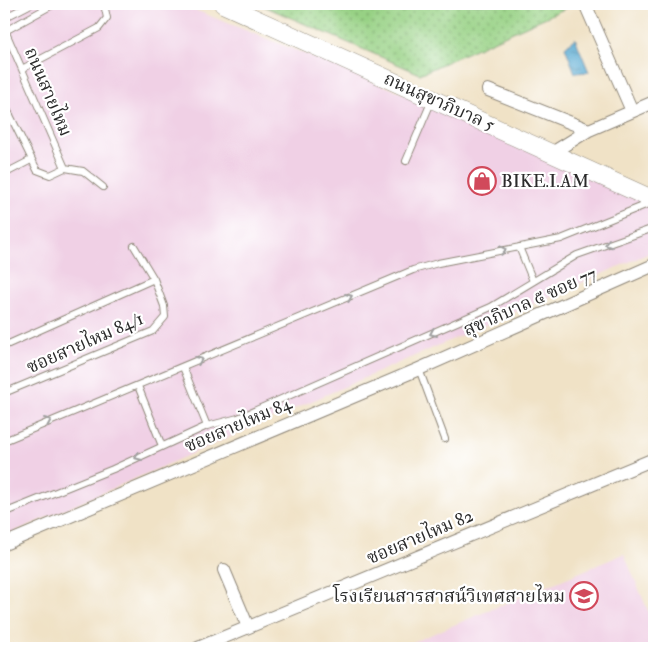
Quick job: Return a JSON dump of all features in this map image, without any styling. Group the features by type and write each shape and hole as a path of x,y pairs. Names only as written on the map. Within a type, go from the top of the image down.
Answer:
{"main road":[{"name":"ถนนสุขาภิบาล 5","path":"223,4 654,201"}],"street":[{"path":"586,6 632,111"},
{"path":"488,90 589,130"},
{"path":"552,153 589,130 654,102"},
{"name":"สุขาภิบาล ๕ ซอย 77","path":"418,369 654,265"},
{"name":"ซอยสายไหม 84","path":"4,544 418,369"},
{"name":"ซอยสายไหม 82","path":"198,648 654,459"},
{"path":"224,570 248,628"}],"lane":[{"path":"4,18 31,4"},
{"path":"5,29 54,4"},
{"path":"22,69 99,28 107,18 104,4"},
{"name":"ถนนสายไหม","path":"5,29 65,168"},
{"path":"406,161 432,99"},
{"path":"4,103 37,170 50,175 65,168 83,171 103,187"},
{"path":"4,174 31,160"},
{"path":"4,441 413,270 438,263 560,239 654,201"},
{"path":"4,513 113,469 207,426 238,418 441,330 492,307 577,254 654,228"},
{"name":"ซอยสายไหม 84/1","path":"4,393 153,331 165,317 164,306 154,279 134,246"},
{"path":"519,247 533,281"},
{"name":"ซอยสายไหม 84/1","path":"4,346 154,279"},
{"path":"183,367 207,426"},
{"path":"418,369 445,439"},
{"path":"138,386 162,446"}],"shaded area":[{"path":"4,4 180,4 552,153 654,200 654,251 4,536"},
{"name":"โรงเรียนสารสาสน์วิเทศสายไหม","path":"624,554 651,618 654,618 654,648 399,648"}],"green space":[{"path":"259,4 575,4 420,74"}],"water":[{"path":"575,38 589,72 575,73 565,47"}],"place":[{"name":"BIKE.I.AM","path":"482,181"},
{"name":"โรงเรียนสารสาสน์วิเทศสายไหม","path":"584,596"}]}
